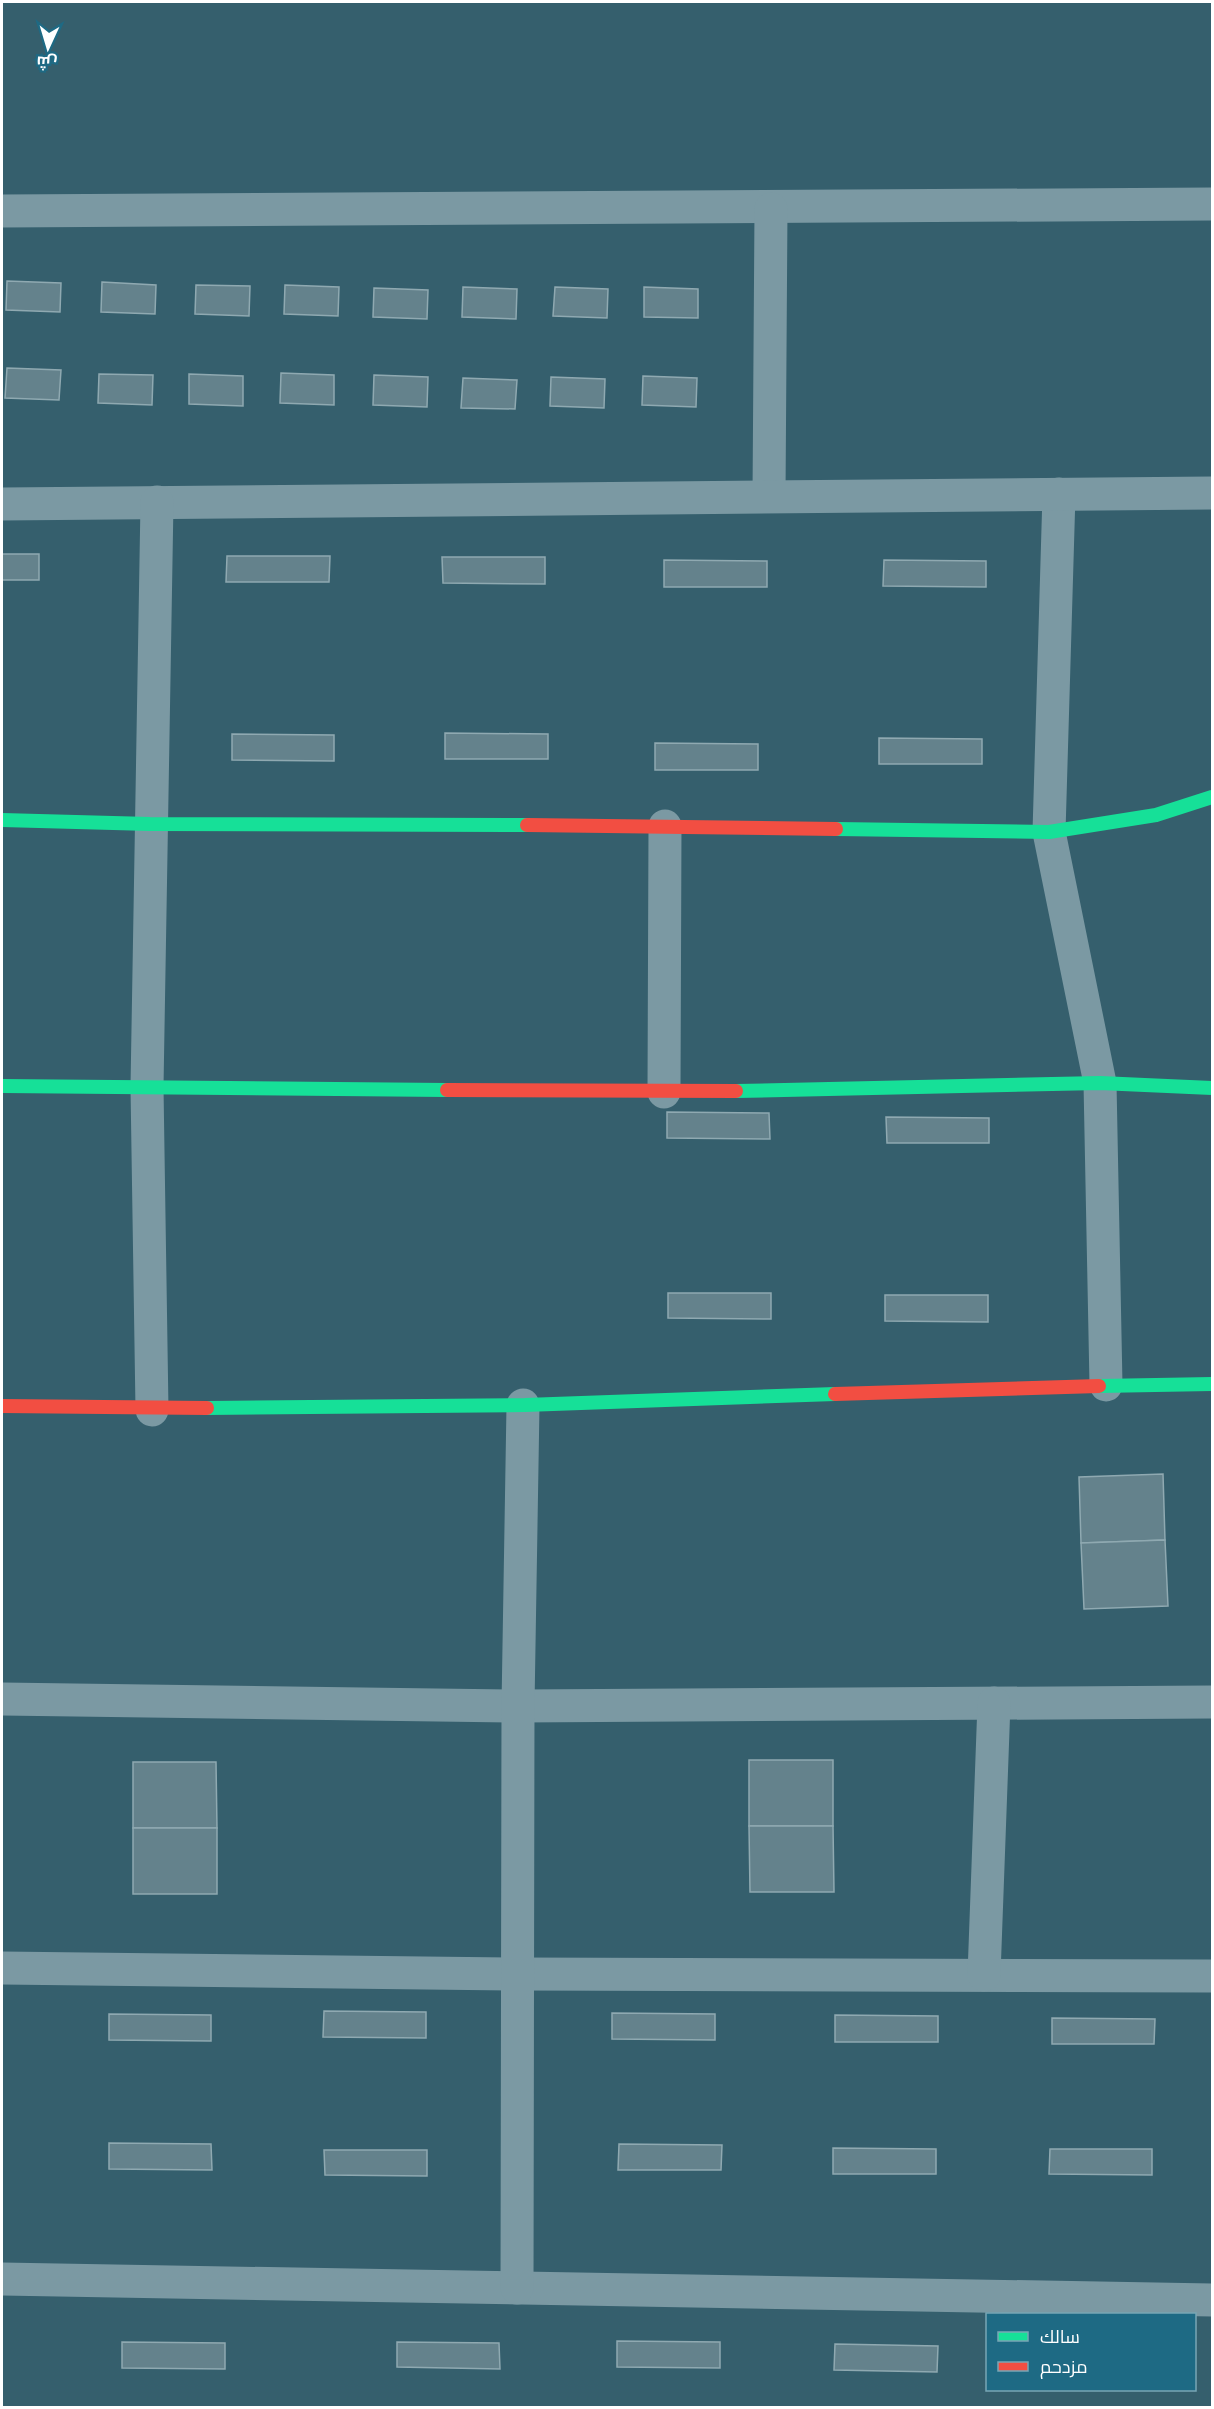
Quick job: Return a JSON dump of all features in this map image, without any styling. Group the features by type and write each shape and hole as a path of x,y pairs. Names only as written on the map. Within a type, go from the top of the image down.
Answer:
{"street":[{"path":"2,212 771,209 1212,204"},
{"path":"769,496 771,209"},
{"path":"2,504 1212,493"},
{"path":"1059,494 1049,832 1100,1083 1106,1385"},
{"path":"152,1410 147,1087 157,502"},
{"path":"2,820 150,824 665,826 1049,832 1156,815 1212,797"},
{"path":"664,1092 665,826"},
{"path":"2,1086 664,1092 1100,1083 1212,1088"},
{"path":"2,1406 152,1410 524,1405 1106,1385 1212,1384"},
{"path":"517,2288 518,1706 524,1405"},
{"path":"2,1699 518,1706 1212,1702"},
{"path":"984,1975 994,1703"},
{"path":"2,1968 517,1974 1212,1976"},
{"path":"2,2279 1212,2300"}],"building":[{"path":"7,281 61,283 60,312 6,310"},
{"path":"102,282 156,285 155,314 101,312"},
{"path":"196,285 250,286 249,316 195,314"},
{"path":"285,285 339,287 338,316 284,314"},
{"path":"463,287 517,289 516,319 462,317"},
{"path":"555,287 608,289 607,318 553,316"},
{"path":"644,287 698,289 698,318 644,317"},
{"path":"374,288 428,290 427,319 373,317"},
{"path":"7,368 61,370 59,400 5,398"},
{"path":"281,373 334,375 334,405 280,403"},
{"path":"99,374 153,375 152,405 98,403"},
{"path":"189,374 243,376 243,406 189,404"},
{"path":"374,375 428,377 427,407 373,405"},
{"path":"643,376 697,378 696,407 642,405"},
{"path":"551,377 605,379 604,408 550,406"},
{"path":"463,378 517,380 515,409 461,408"},
{"path":"2,554 39,554 39,580 2,580"},
{"path":"227,556 330,556 329,582 226,582"},
{"path":"442,557 545,557 545,584 443,583"},
{"path":"664,560 767,561 767,587 664,587"},
{"path":"884,560 986,561 986,587 883,586"},
{"path":"445,733 548,734 548,759 445,759"},
{"path":"232,734 334,735 334,761 232,760"},
{"path":"879,738 982,739 982,764 879,764"},
{"path":"655,743 758,744 758,770 655,770"},
{"path":"667,1112 769,1113 770,1139 667,1138"},
{"path":"886,1117 989,1118 989,1143 887,1143"},
{"path":"668,1293 771,1293 771,1319 668,1318"},
{"path":"885,1295 988,1295 988,1322 885,1321"},
{"path":"1163,1474 1165,1540 1081,1543 1079,1477"},
{"path":"1165,1540 1168,1606 1084,1609 1081,1543"},
{"path":"749,1760 833,1760 833,1826 749,1826"},
{"path":"133,1762 216,1762 217,1828 133,1828"},
{"path":"749,1826 833,1826 834,1892 750,1892"},
{"path":"133,1828 217,1828 217,1894 133,1894"},
{"path":"324,2011 426,2012 426,2038 323,2037"},
{"path":"612,2013 715,2014 715,2040 612,2039"},
{"path":"109,2014 211,2015 211,2041 109,2040"},
{"path":"835,2015 938,2016 938,2042 835,2042"},
{"path":"1052,2018 1155,2019 1154,2044 1052,2044"},
{"path":"109,2143 211,2144 212,2170 109,2169"},
{"path":"619,2144 722,2145 721,2170 618,2170"},
{"path":"833,2148 936,2149 936,2174 833,2174"},
{"path":"1050,2149 1152,2149 1152,2175 1049,2174"},
{"path":"324,2150 427,2150 427,2176 325,2175"},
{"path":"617,2341 720,2342 720,2368 617,2367"},
{"path":"122,2342 225,2343 225,2369 122,2368"},
{"path":"397,2342 499,2343 500,2369 397,2367"},
{"path":"835,2344 938,2346 937,2372 834,2370"}],"traffic: fast":[{"path":"836,829 1049,832 1156,815 1212,797"},
{"path":"2,820 150,824 527,825"},
{"path":"736,1091 1100,1083 1212,1088"},
{"path":"2,1086 447,1090"},
{"path":"1099,1386 1212,1384"},
{"path":"207,1408 525,1405 835,1394"}],"traffic: jam":[{"path":"527,825 836,829"},
{"path":"447,1090 736,1091"},
{"path":"835,1394 1099,1386"},
{"path":"2,1406 207,1408"}]}
